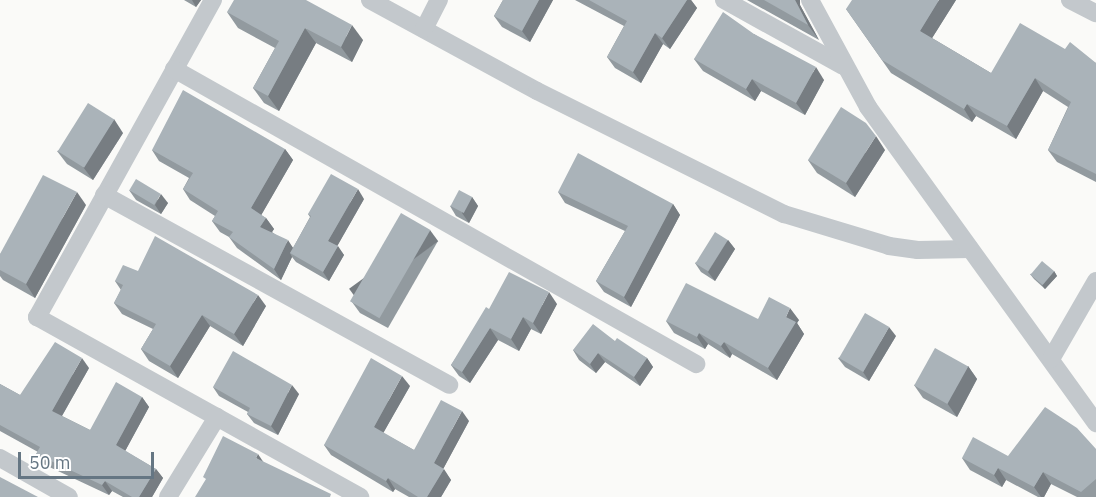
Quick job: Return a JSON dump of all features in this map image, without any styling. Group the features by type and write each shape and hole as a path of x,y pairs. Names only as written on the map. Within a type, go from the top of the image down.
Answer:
{"street":[{"path":"213,0 37,317 360,497"},
{"path":"370,0 537,91 784,214 889,246 918,250 970,249"},
{"path":"424,29 439,0"},
{"path":"724,0 845,67"},
{"path":"810,0 868,107 1096,423"},
{"path":"1070,0 1096,14"},
{"path":"174,69 696,364"},
{"path":"104,195 449,385"},
{"path":"1051,359 1096,281"},
{"path":"168,497 217,417"},
{"path":"0,458 69,497"}],"building":[{"path":"234,0 306,0 352,25 341,47 305,28 268,96 253,88 279,41 227,12"},
{"path":"503,0 539,0 522,31 494,16"},
{"path":"589,0 687,0 662,38 655,33 633,72 607,57 627,21"},
{"path":"764,0 795,0 808,25"},
{"path":"852,0 939,0 920,31 991,73 1020,23 1065,49 1070,42 1096,63 1096,174 1048,150 1071,102 1035,78 1007,126 967,104 964,109 882,60 846,9"},
{"path":"723,12 754,34 816,67 796,103 752,79 746,89 694,59"},
{"path":"183,90 285,149 251,208 266,218 260,227 288,240 274,269 229,237 233,232 212,221 218,211 183,189 193,173 152,150"},
{"path":"88,103 114,119 84,168 58,151"},
{"path":"841,107 866,123 876,136 846,183 808,160"},
{"path":"578,153 673,204 624,297 596,281 628,226 558,192"},
{"path":"331,174 358,189 328,241 338,246 323,272 290,253 311,216 308,214"},
{"path":"43,175 77,192 26,284 0,270 0,254"},
{"path":"136,179 161,194 154,205 129,190"},
{"path":"459,190 472,197 464,213 451,206"},
{"path":"401,213 430,230 379,318 350,301"},
{"path":"715,232 728,240 708,271 695,263"},
{"path":"155,236 258,295 234,334 202,315 170,366 141,349 156,324 114,303 123,285 115,281 123,265 138,271"},
{"path":"1042,261 1054,271 1043,285 1030,275"},
{"path":"509,272 549,292 533,323 523,317 511,339 490,328 462,372 451,365 486,307 489,309"},
{"path":"686,283 758,319 769,297 790,308 786,317 796,322 768,368 724,342 721,346 699,333 697,337 666,321"},
{"path":"865,313 889,327 863,372 839,358"},
{"path":"593,324 615,341 617,338 647,358 634,377 598,353 590,364 573,350"},
{"path":"55,342 82,358 52,411 90,430 116,382 142,397 116,445 156,469 139,497 132,497 105,481 102,485 36,454 40,447 0,425 0,384 20,395"},
{"path":"935,348 968,366 947,404 914,386"},
{"path":"233,351 292,385 271,426 247,414 250,408 213,387"},
{"path":"371,358 402,376 374,427 414,450 441,400 462,411 434,463 444,469 427,497 418,497 388,478 386,481 324,445"},
{"path":"1045,407 1077,428 1096,449 1096,479 1081,492 1043,472 1034,487 998,468 994,475 962,458 973,437 1008,456"},
{"path":"223,436 258,454 256,458 331,494 330,497 195,497 206,479 203,477"},
{"path":"0,477 38,497 0,497"}]}
